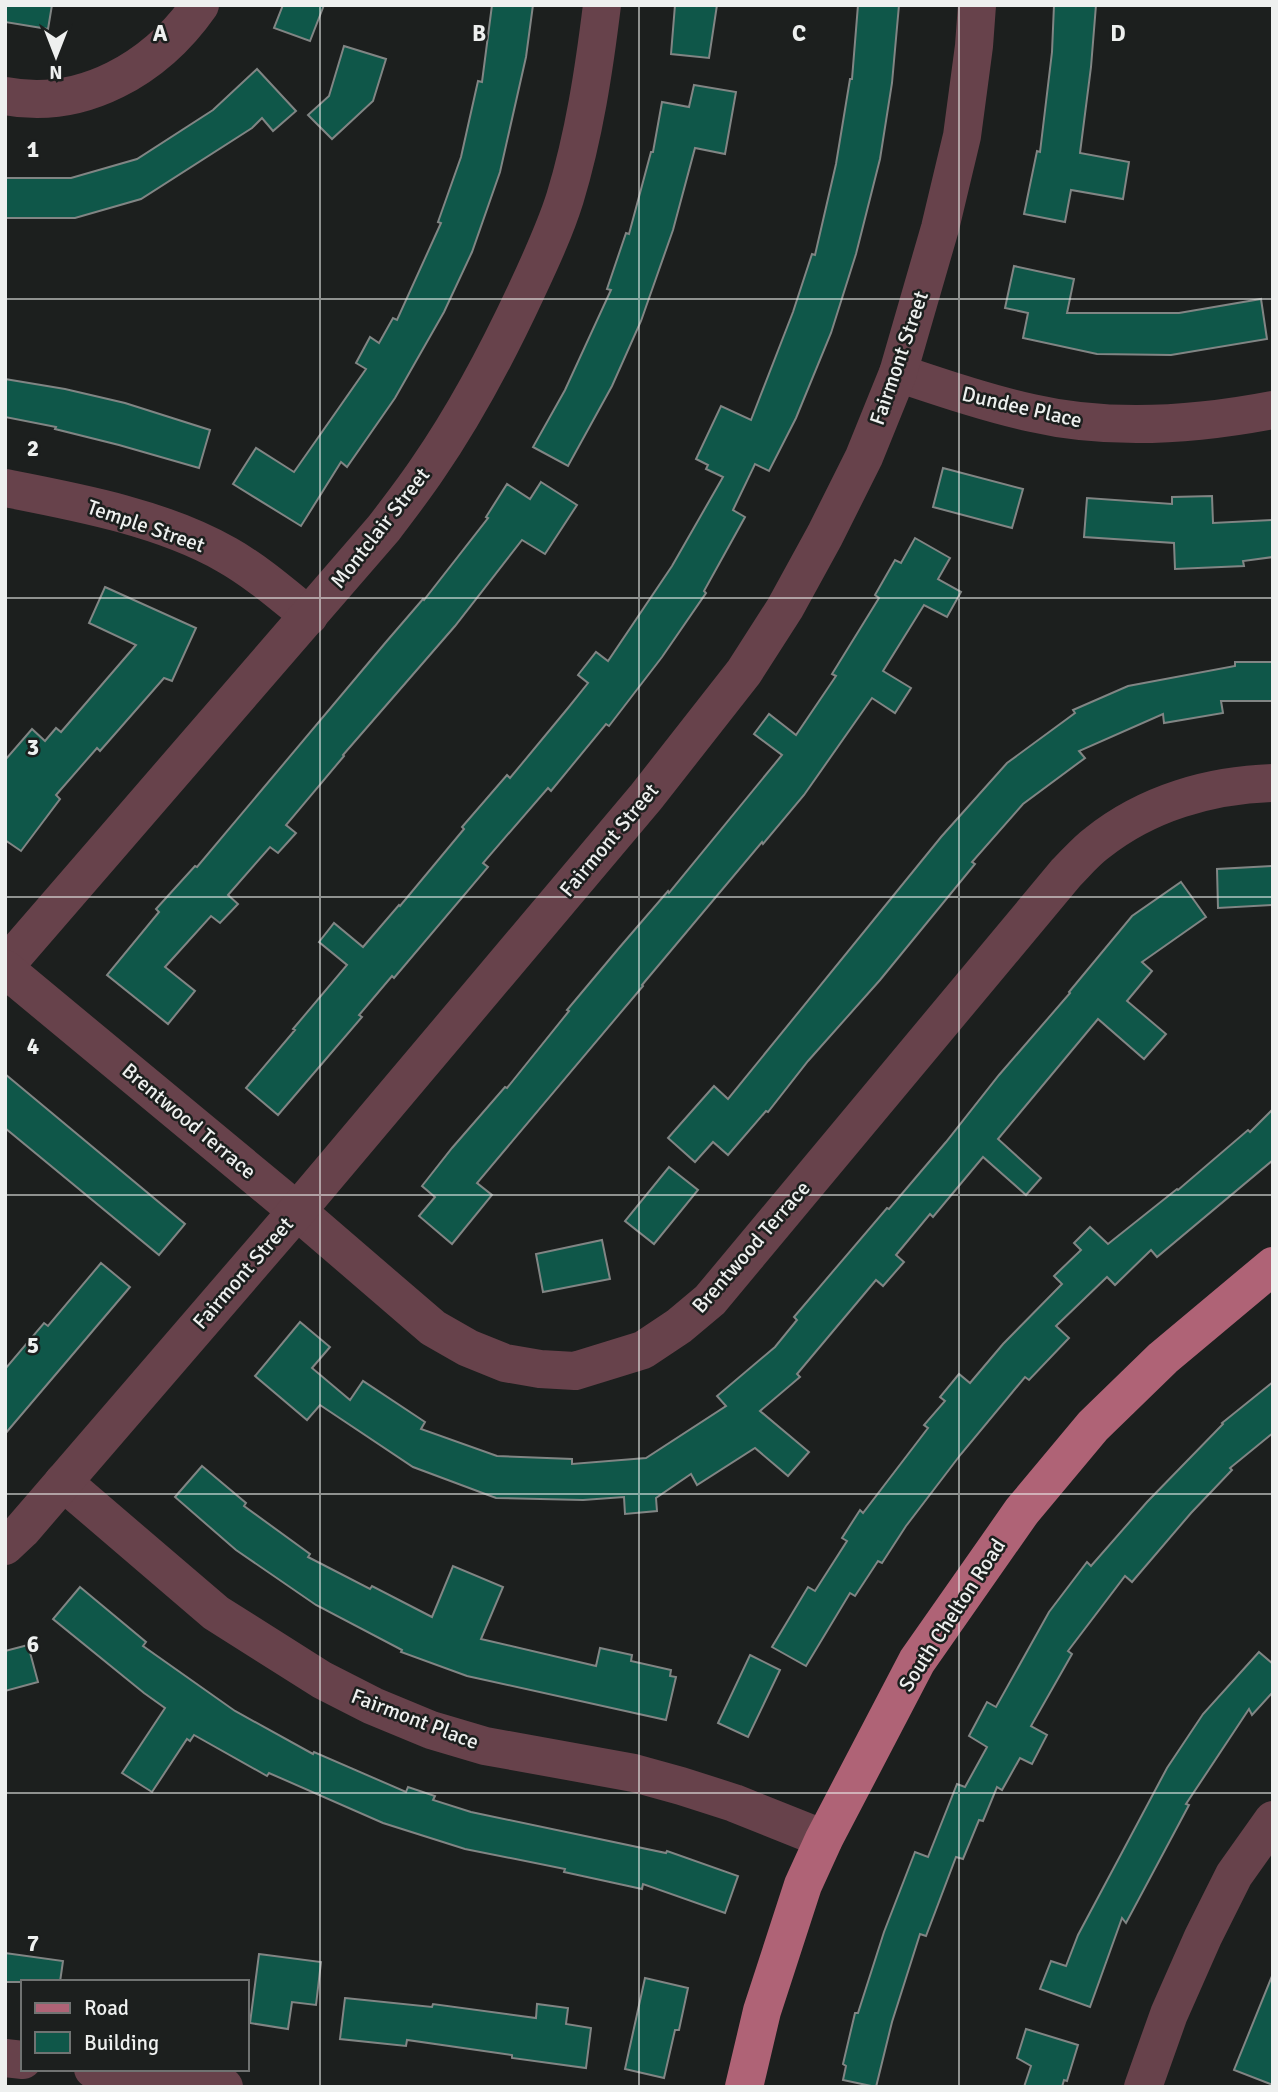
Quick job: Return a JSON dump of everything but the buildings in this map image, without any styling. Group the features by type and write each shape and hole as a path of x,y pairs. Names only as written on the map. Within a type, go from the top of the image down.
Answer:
{"main road":[{"name":"South Chelton Road","path":"744,2087 762,2011 803,1885 824,1839 917,1661 1022,1511 1093,1426 1163,1358 1273,1266"}],"street":[{"path":"5,96 44,100 75,96 107,85 143,64 175,37 200,5"},
{"name":"Montclair Street","path":"5,967 384,528 428,468 510,327 565,200 583,123 602,5"},
{"name":"Fairmont Street","path":"5,1546 22,1530 297,1211 646,797 744,672 785,608 864,457 898,373 940,228 962,136 977,5"},
{"name":"Dundee Place","path":"898,373 1035,414 1088,422 1132,424 1196,421 1273,410"},
{"name":"Temple Street","path":"5,488 70,500 185,535 226,554 256,573 309,616"},
{"name":"Brentwood Terrace","path":"5,967 433,1328 468,1348 505,1363 575,1371 643,1350 710,1300 1066,873 1097,842 1136,818 1175,800 1212,789 1273,783"},
{"name":"Fairmont Place","path":"63,1482 216,1613 322,1680 373,1706 431,1730 485,1746 634,1773 681,1786 734,1803 824,1839"},
{"path":"1143,2087 1169,2014 1203,1937 1234,1875 1273,1820"},
{"path":"106,2076 224,2087"}]}
